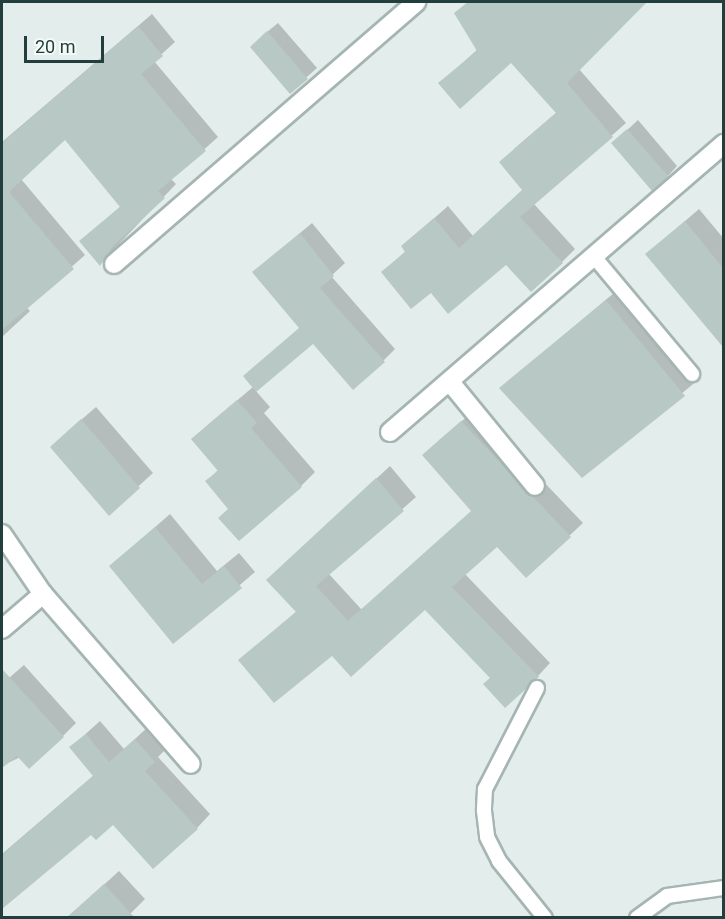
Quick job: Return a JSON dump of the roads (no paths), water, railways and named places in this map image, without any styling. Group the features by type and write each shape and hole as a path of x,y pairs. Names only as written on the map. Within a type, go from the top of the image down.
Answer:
{"street":[{"path":"114,264 416,2"},
{"path":"390,432 596,259 723,144"},
{"path":"450,382 536,486"},
{"path":"2,534 43,594 191,764"},
{"path":"2,628 43,594"}],"lane":[{"path":"596,259 692,374"},
{"path":"537,688 485,789 484,811 487,837 499,861 545,918"},
{"path":"637,918 667,896 723,888"}]}
